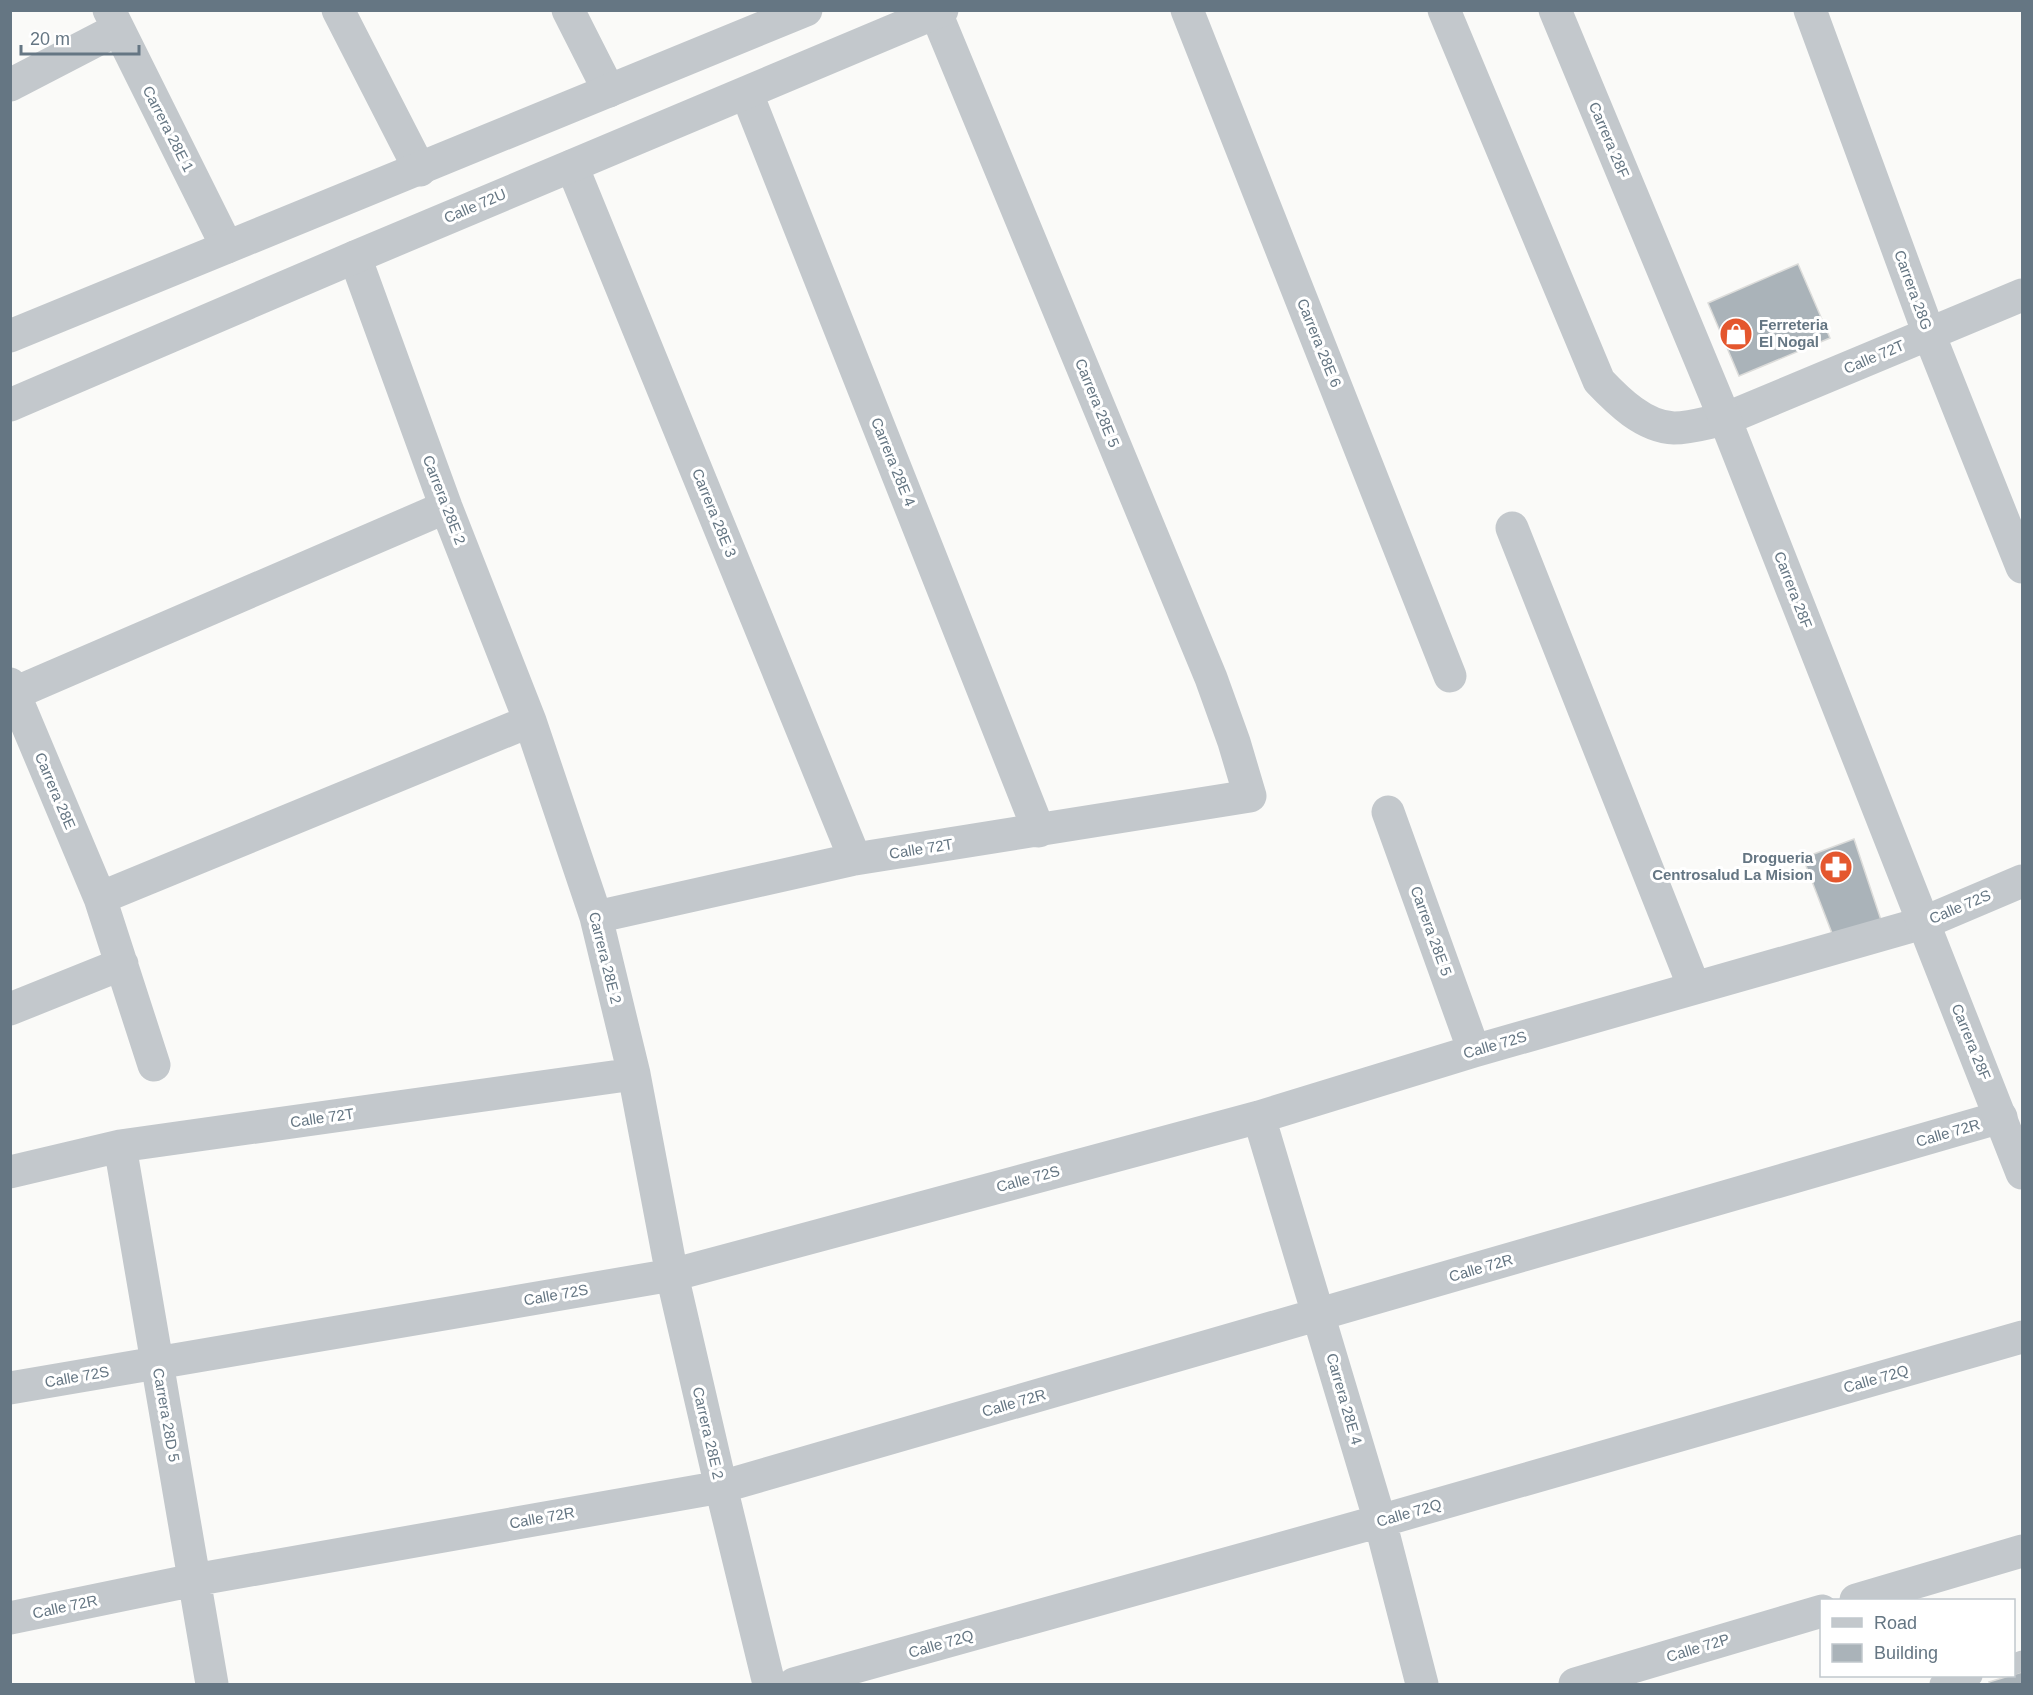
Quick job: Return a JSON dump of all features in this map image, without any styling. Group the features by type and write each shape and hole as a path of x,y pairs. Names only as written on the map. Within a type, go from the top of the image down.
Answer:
{"street":[{"path":"338,10 420,170"},
{"path":"568,10 609,91"},
{"name":"Carrera 28E 6","path":"1187,10 1450,676"},
{"name":"Calle 72T","path":"1444,10 1599,381 1618,401 1644,420 1673,428 1725,419 2022,295"},
{"name":"Carrera 28F","path":"1555,10 1725,419 2022,1173"},
{"name":"Carrera 28G","path":"1810,10 1929,334 2022,567"},
{"path":"10,336 805,11"},
{"name":"Calle 72U","path":"10,405 355,257 939,12"},
{"name":"Carrera 28E 5","path":"939,12 1211,678 1250,796"},
{"path":"10,85 113,20"},
{"name":"Carrera 28E 1","path":"113,20 227,247"},
{"name":"Carrera 28E 4","path":"747,94 1039,831"},
{"name":"Carrera 28E 3","path":"572,166 855,860"},
{"name":"Carrera 28E 2","path":"355,257 446,507 530,721 596,917 634,1074 672,1275 769,1684"},
{"path":"13,688 446,507"},
{"path":"1512,528 1694,987"},
{"name":"Carrera 28E","path":"13,688 100,898 154,1065"},
{"path":"100,898 530,721"},
{"name":"Calle 72T","path":"596,917 855,860 1250,796"},
{"name":"Carrera 28E 5","path":"1388,812 1474,1051"},
{"name":"Calle 72S","path":"10,1388 672,1275 1259,1116 1694,987 1923,923 2022,880"},
{"path":"10,1009 122,964"},
{"name":"Calle 72T","path":"10,1172 120,1146 634,1074"},
{"name":"Carrera 28E 4","path":"1259,1116 1380,1521 1422,1684"},
{"name":"Calle 72R","path":"10,1618 194,1580 721,1487 2001,1117"},
{"name":"Carrera 28D 5","path":"120,1146 212,1684"},
{"name":"Calle 72Q","path":"794,1684 1380,1521 2022,1337"},
{"path":"1859,1599 2022,1551"},
{"name":"Calle 72P","path":"1575,1684 1820,1611"}],"lane":[{"path":"1940,1684 1968,1677"}],"building":[{"path":"1798,264 1830,338 1739,376 1708,303"},
{"path":"1854,839 1883,926 1835,941 1803,858"},
{"path":"2022,1672 2022,1684 1990,1684 1989,1682 2015,1677 2015,1674"}],"place":[{"name":"Ferreteria El Nogal","path":"1736,334"},
{"name":"Drogueria Centrosalud La Mision","path":"1836,867"}]}
